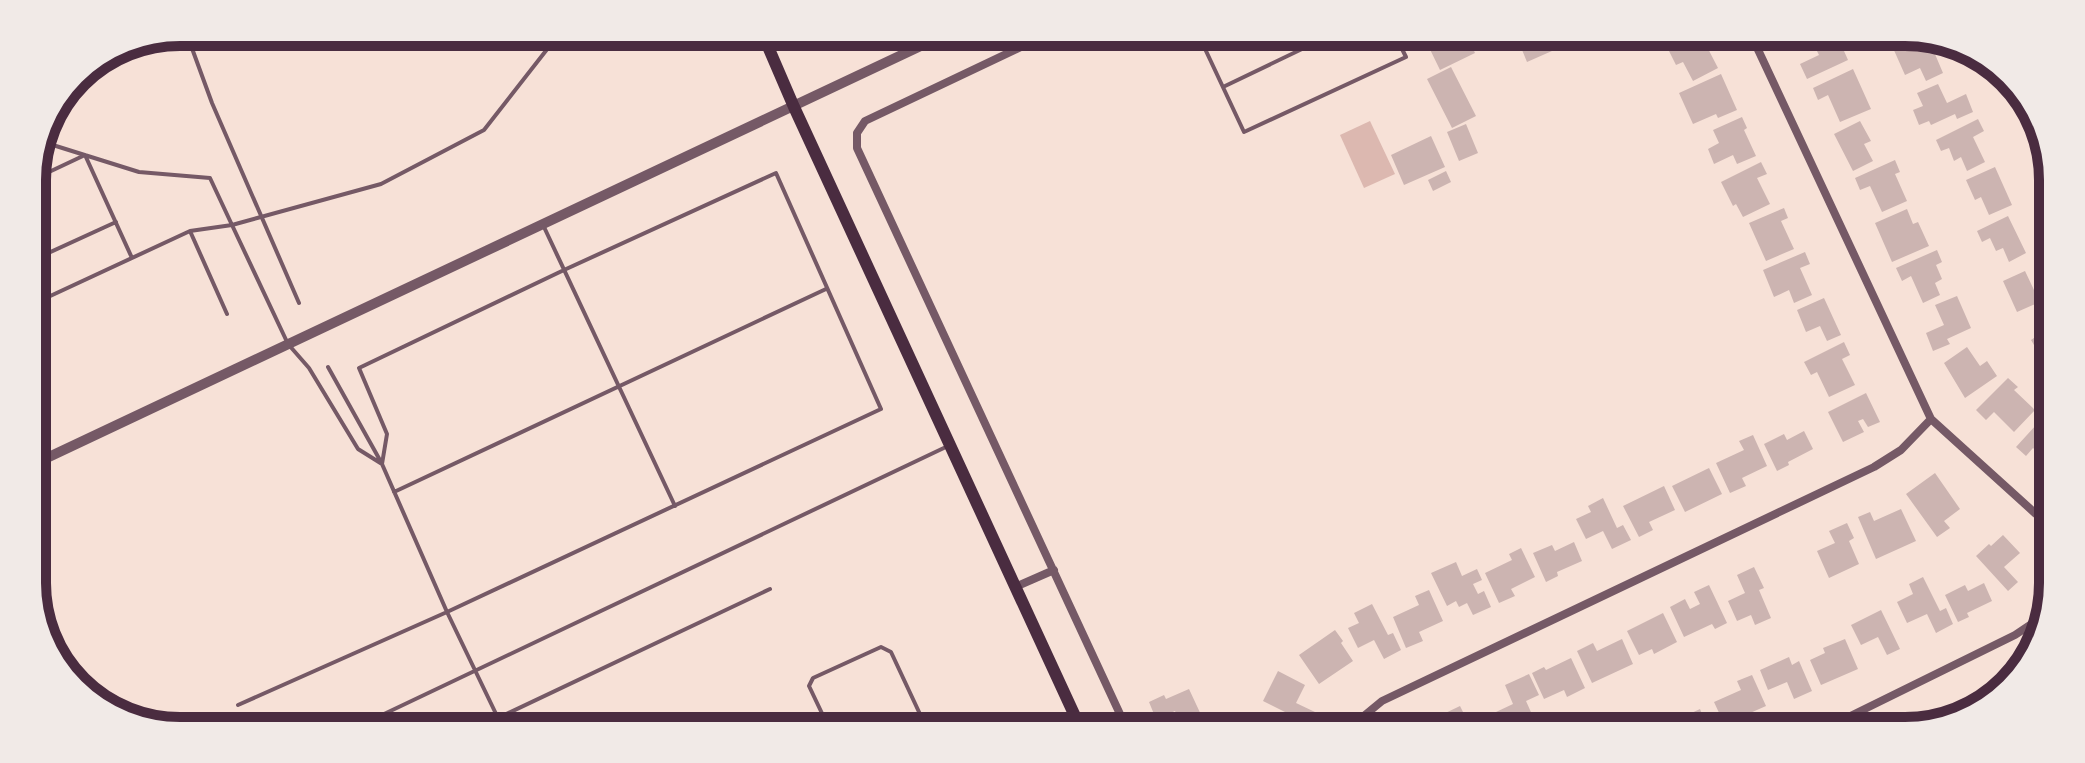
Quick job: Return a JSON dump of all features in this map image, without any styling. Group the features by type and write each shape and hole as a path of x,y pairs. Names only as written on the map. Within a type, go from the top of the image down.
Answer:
{"main road":[{"path":"768,46 1075,717"}],"street":[{"path":"46,458 921,46"},
{"path":"1023,46 865,121 857,133 857,148 1121,717"},
{"path":"1756,46 1931,419 2039,517"},
{"path":"1365,717 1382,701 1874,467 1901,450 1931,419"},
{"path":"1015,587 1054,570"},
{"path":"1855,717 2033,623"}],"lane":[{"path":"191,46 212,103 299,303"},
{"path":"46,298 190,231 232,225 381,184 484,130 550,46"},
{"path":"1204,46 1244,132 1406,57 1400,46"},
{"path":"1223,87 1308,46"},
{"path":"51,144 139,172 210,178 288,344 309,368 358,449 382,464"},
{"path":"46,173 85,155"},
{"path":"85,155 132,258"},
{"path":"238,705 447,612 881,409 776,173 359,368 387,434 382,464"},
{"path":"46,254 116,222"},
{"path":"543,225 675,506"},
{"path":"190,231 227,314"},
{"path":"394,492 827,289"},
{"path":"328,367 382,464 498,717"},
{"path":"378,717 950,445"},
{"path":"500,717 770,589"},
{"path":"824,717 809,686 813,678 881,647 891,652 921,717"}],"shaded area":[{"path":"1370,121 1395,174 1364,188 1340,135"}],"building":[{"path":"1428,46 1472,46 1475,53 1440,70"},
{"path":"1520,46 1561,46 1561,47 1527,62"},
{"path":"1707,46 1718,68 1693,81 1683,62 1676,65 1667,47"},
{"path":"1814,46 1854,46 1844,51 1848,60 1807,79 1800,64 1819,55"},
{"path":"1905,46 1933,49 1943,73 1926,81 1920,68 1905,75 1893,48"},
{"path":"1451,67 1476,116 1452,128 1427,79"},
{"path":"1853,69 1871,109 1840,122 1828,95 1818,100 1813,88"},
{"path":"1721,74 1737,110 1718,118 1716,114 1693,124 1679,93"},
{"path":"1938,84 1947,103 1966,94 1973,112 1957,119 1955,114 1931,125 1929,121 1919,125 1913,110 1923,106 1917,93"},
{"path":"1742,117 1747,128 1744,130 1756,156 1737,164 1733,155 1714,164 1708,149 1719,143 1713,130"},
{"path":"1978,119 1984,131 1973,137 1985,162 1967,171 1961,157 1954,161 1949,148 1941,151 1936,140"},
{"path":"1860,121 1871,141 1864,144 1873,161 1853,171 1834,134"},
{"path":"1466,124 1478,153 1459,161 1447,132"},
{"path":"1431,136 1445,167 1404,185 1391,155"},
{"path":"1895,160 1900,172 1895,174 1907,201 1882,212 1870,186 1860,190 1855,178"},
{"path":"1761,162 1767,174 1757,178 1770,204 1743,217 1736,204 1733,206 1721,182"},
{"path":"1995,167 2012,205 1989,215 1981,197 1975,200 1966,180"},
{"path":"1446,171 1451,182 1433,191 1428,180"},
{"path":"1784,208 1788,218 1781,221 1794,249 1766,261 1749,223"},
{"path":"1907,209 1913,224 1918,222 1929,246 1892,262 1875,223"},
{"path":"2008,216 2026,253 2009,262 2003,248 1996,251 1990,238 1982,242 1977,231"},
{"path":"1937,250 1942,262 1936,265 1942,279 1935,283 1940,295 1923,303 1911,276 1902,281 1896,268"},
{"path":"1805,252 1810,264 1800,268 1812,295 1794,303 1789,290 1774,297 1763,270"},
{"path":"2025,271 2034,290 2039,288 2039,302 2017,312 2003,281"},
{"path":"1957,296 1971,328 1947,339 1950,344 1933,351 1926,333 1944,325 1935,305"},
{"path":"1824,298 1841,335 1827,341 1820,326 1806,332 1797,310"},
{"path":"2039,335 2039,353 2031,340"},
{"path":"1844,342 1850,355 1842,359 1855,385 1829,397 1817,372 1811,375 1804,362"},
{"path":"1967,347 1980,366 1987,361 1997,376 1965,398 1944,363"},
{"path":"2008,378 2018,387 2014,390 2035,410 2014,432 1994,412 1986,420 1976,410"},
{"path":"1866,393 1880,422 1868,427 1863,419 1858,421 1864,432 1843,442 1828,412"},
{"path":"2039,422 2039,453 2033,448 2026,456 2016,447"},
{"path":"1804,431 1813,449 1777,471 1764,444 1784,434 1787,440"},
{"path":"1753,435 1767,466 1742,478 1746,486 1730,493 1716,463 1744,450 1739,441"},
{"path":"1709,468 1722,494 1685,512 1672,486"},
{"path":"1935,473 1960,509 1944,521 1950,528 1937,537 1906,494"},
{"path":"1664,486 1675,510 1649,522 1653,530 1639,537 1623,506"},
{"path":"1603,498 1617,528 1623,525 1631,540 1612,549 1603,531 1586,539 1576,519 1591,512 1588,506"},
{"path":"1901,509 1916,541 1876,559 1858,517 1870,512 1874,521"},
{"path":"1847,523 1854,538 1849,541 1859,564 1829,578 1817,551 1835,543 1829,531"},
{"path":"2003,535 2020,553 2004,567 2018,582 2008,591 1976,556"},
{"path":"1574,542 1582,561 1557,572 1558,576 1546,582 1533,553 1552,545 1555,551"},
{"path":"1521,548 1535,577 1511,589 1515,596 1499,603 1485,573 1512,560 1509,554"},
{"path":"1456,562 1462,576 1477,569 1482,580 1473,584 1478,594 1484,591 1491,607 1473,615 1467,603 1459,607 1456,601 1447,606 1431,573"},
{"path":"1754,567 1764,588 1759,590 1771,618 1755,625 1751,615 1737,621 1728,601 1745,593 1737,575"},
{"path":"1923,577 1940,611 1946,608 1953,624 1936,633 1927,614 1907,623 1897,602 1913,594 1909,584"},
{"path":"1984,583 1992,601 1967,613 1969,617 1958,622 1945,595 1965,585 1968,591"},
{"path":"1709,585 1727,623 1715,629 1712,624 1684,637 1670,607 1685,599 1690,609 1700,604 1694,592"},
{"path":"1429,590 1443,621 1419,632 1423,641 1406,648 1393,617 1419,605 1415,596"},
{"path":"1372,604 1388,635 1393,633 1401,650 1384,659 1374,640 1358,648 1348,628 1359,623 1354,613"},
{"path":"1881,610 1900,649 1887,655 1878,637 1861,645 1851,625"},
{"path":"1663,613 1677,642 1654,654 1652,649 1639,655 1627,631"},
{"path":"1335,630 1353,661 1319,684 1299,655"},
{"path":"1622,639 1633,664 1592,683 1577,651 1593,643 1597,651"},
{"path":"1845,639 1858,669 1821,685 1810,660 1825,653 1823,648"},
{"path":"1789,657 1792,665 1799,661 1812,691 1794,699 1787,682 1768,690 1760,670"},
{"path":"1571,658 1585,688 1567,697 1564,690 1544,699 1532,673"},
{"path":"1278,671 1305,685 1296,703 1315,712 1312,717 1292,717 1263,701"},
{"path":"1529,674 1539,695 1526,701 1533,717 1498,717 1496,712 1513,704 1505,685"},
{"path":"1752,675 1766,706 1741,717 1721,717 1714,702 1741,690 1737,681"},
{"path":"1189,689 1202,717 1178,717 1175,711 1155,717 1149,702 1164,695 1166,699"},
{"path":"1460,706 1466,717 1437,717"},
{"path":"1700,709 1703,717 1683,717"}]}
